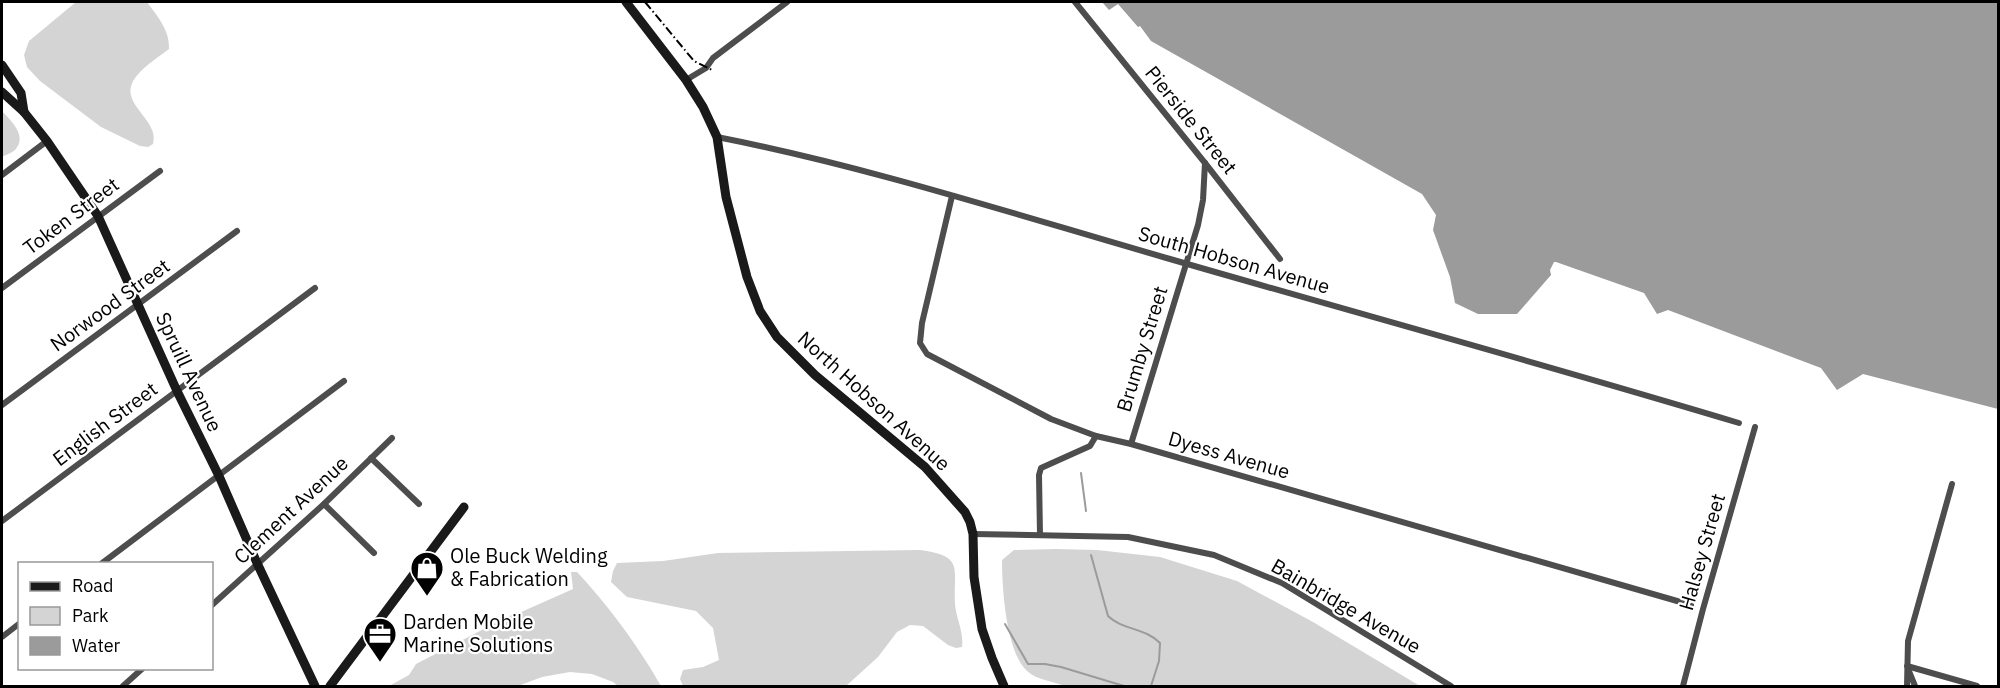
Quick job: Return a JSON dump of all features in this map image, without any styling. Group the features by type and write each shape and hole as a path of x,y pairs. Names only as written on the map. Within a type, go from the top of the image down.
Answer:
{"street":[{"name":"North Hobson Avenue","path":"626,2 686,80 703,107 717,137 726,197 747,277 760,311 777,337 815,375 925,467 965,512 973,534"},
{"path":"686,80 706,68 713,58 787,2"},
{"name":"Pierside Street","path":"1075,2 1280,260"},
{"path":"2,65 21,93 24,112"},
{"name":"Spruill Avenue","path":"2,92 24,112 47,141 98,216 315,687"},
{"name":"South Hobson Avenue","path":"717,137 787,150 952,196 1559,369 1739,423"},
{"path":"2,175 47,141"},
{"name":"Brumby Street","path":"1131,444 1198,225 1203,200 1205,163"},
{"name":"Token Street","path":"2,288 160,171"},
{"name":"Dyess Avenue","path":"952,196 922,323 920,343 927,354 1051,419 1096,436 1131,444 1691,605"},
{"name":"Norwood Street","path":"2,405 237,231"},
{"name":"English Street","path":"2,521 315,288"},
{"path":"104,562 344,381"},
{"name":"Halsey Street","path":"1683,687 1755,427"},
{"path":"1040,535 1039,475 1041,468 1090,446 1096,436"},
{"name":"Clement Avenue","path":"213,604 324,504 392,438"},
{"path":"371,458 419,504"},
{"path":"1906,687 1908,641 1952,484"},
{"path":"324,504 374,553"},
{"path":"330,687 464,507"},
{"path":"973,534 974,577 979,613 992,658 1004,687"},
{"name":"Bainbridge Avenue","path":"973,534 1128,537 1214,555 1282,583 1450,687"},
{"path":"2,637 18,625"},
{"path":"1907,666 1915,687"},
{"path":"1907,666 1977,687"},
{"path":"123,687 142,670"}],"green space":[{"path":"76,2 147,2 165,29 169,49 140,72 130,90 135,105 154,135 153,144 148,147 140,146 101,127 40,81 27,67 24,55 29,41"},
{"path":"2,111 17,129 20,139 15,150 2,157"},
{"path":"920,550 944,556 954,566 955,604 962,647 956,648 948,645 923,626 910,625 897,632 878,657 846,686 683,686 680,679 683,670 703,667 719,660 713,628 696,611 627,597 611,582 617,563 663,561 718,553"},
{"path":"1014,550 1097,550 1160,557 1237,581 1313,622 1420,686 1065,686 1040,678 1027,671 1014,650 1004,602 1002,560"},
{"path":"571,572 577,572 611,612 633,641 661,686 618,686 592,674 570,672 542,677 518,686 389,686 409,675 416,664 517,612 573,589"}],"water":[{"path":"1102,2 1998,2 1998,409 1863,374 1837,390 1821,368 1668,310 1657,314 1644,293 1556,262 1550,270 1551,275 1517,314 1478,314 1455,303 1450,277 1433,230 1436,215 1422,194 1151,41 1118,4 1109,10"}],"waterway":[{"path":"1081,473 1086,511"},
{"path":"1091,555 1108,616 1120,624 1148,634 1160,643 1159,661 1151,686"},
{"path":"1005,624 1028,664 1061,667 1124,686"}],"railway":[{"path":"645,2 694,61 712,70"}],"place":[{"name":"Ole Buck Welding & Fabrication","path":"427,597"},
{"name":"Darden Mobile Marine Solutions","path":"380,663"}]}
